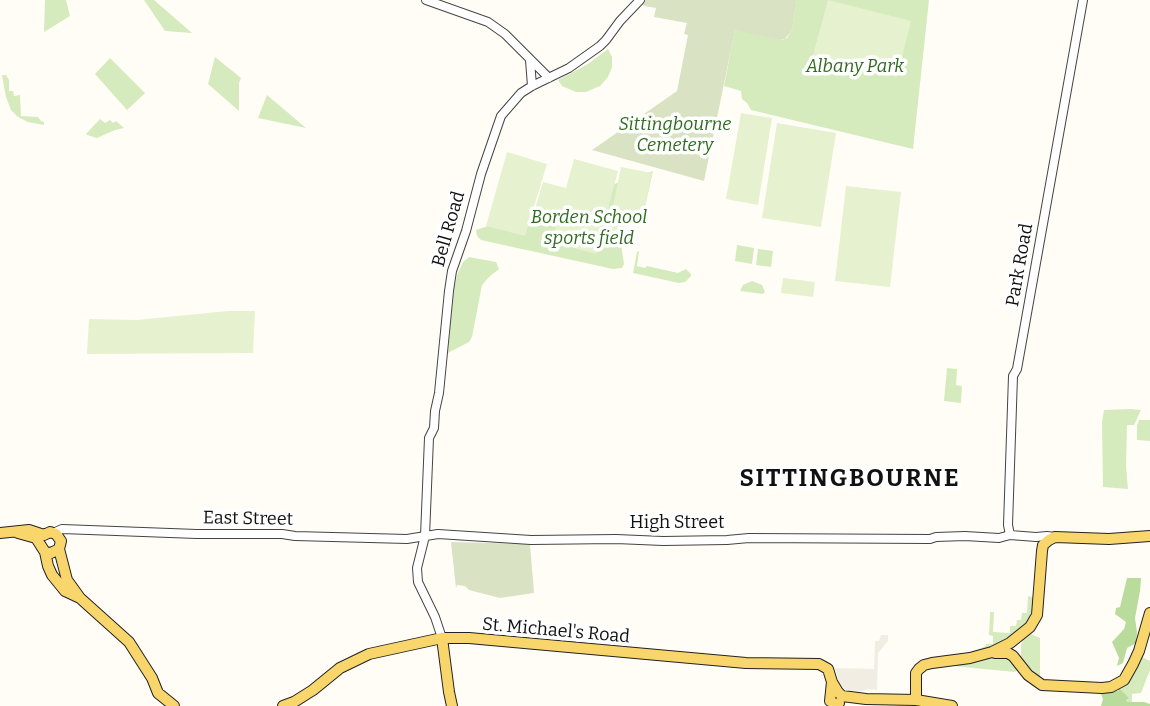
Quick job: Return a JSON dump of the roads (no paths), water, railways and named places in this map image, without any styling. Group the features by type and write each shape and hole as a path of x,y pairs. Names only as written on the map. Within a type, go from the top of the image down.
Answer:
{"main road":[{"name":"East Street","path":"0,533 29,530 46,541 51,553 60,546"},
{"path":"83,601 68,580 58,536 46,541 48,566 52,575 65,591 83,601 129,642 152,678 158,693 174,706"},
{"path":"916,700 916,673 924,665 992,652 1010,643 1030,627 1037,615 1040,541 1055,537 1109,539 1150,536"},
{"path":"992,652 1013,656 1028,675 1042,685 1102,688 1115,686 1124,680 1134,663 1150,613"},
{"path":"1019,663 1018,646 1025,632"},
{"path":"442,638 452,706"},
{"name":"St. Michael's Road","path":"283,706 313,690 340,668 369,654 442,638 469,638 746,663 819,664 828,669 840,697 916,700 952,706"},
{"path":"895,700 915,687"}],"street":[{"path":"426,0 488,22 505,34 549,78"},
{"name":"Bell Road","path":"442,638 418,582 417,568 425,536 429,438 439,393 452,271 481,174 501,116 521,93 569,68 606,40 640,0"},
{"name":"Park Road","path":"1010,535 1008,525 1013,376 1020,356 1083,0"},
{"path":"530,60 532,86"},
{"name":"East Street","path":"46,541 62,529 407,539 425,536"},
{"path":"60,546 71,530"},
{"name":"High Street","path":"425,536 438,534 531,540 663,541 749,538 929,539 965,536 999,538 1010,535 1040,541"}],"district":[{"name":"SITTINGBOURNE","path":"850,479"}],"park label":[{"name":"Albany Park","path":"855,67"},
{"name":"Sittingbourne Cemetery","path":"675,135"},
{"name":"Borden School sports field","path":"589,228"}]}
